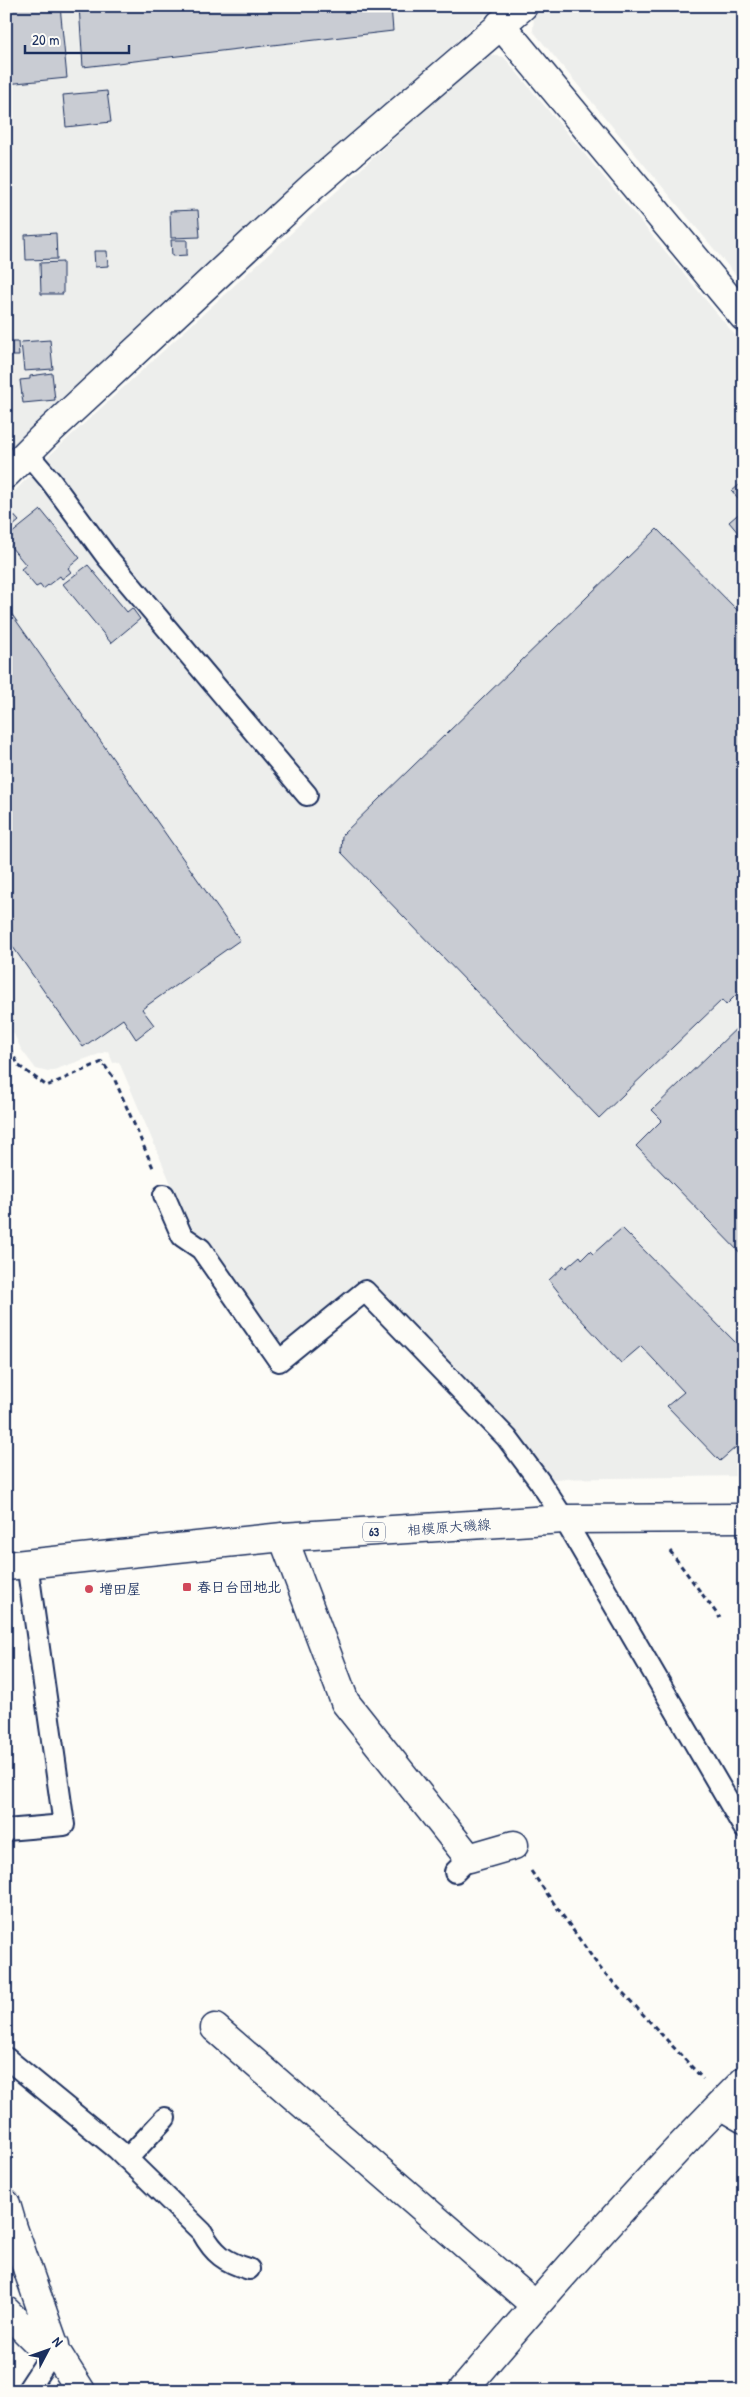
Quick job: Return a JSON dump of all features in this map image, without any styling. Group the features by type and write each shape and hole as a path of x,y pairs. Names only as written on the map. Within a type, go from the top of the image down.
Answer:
{"street":[{"path":"6,474 312,187 523,6"},
{"path":"500,24 744,317"},
{"name":"相模原大磯線","path":"17,1564 283,1537 564,1520 744,1518"},
{"path":"283,1537 345,1702 462,1865 514,1845"},
{"path":"214,2028 535,2305"},
{"path":"462,2391 535,2305 664,2162 744,2081"},
{"path":"720,2105 744,2119"},
{"path":"6,2204 12,2228 56,2349 81,2391"},
{"path":"6,2311 39,2344 56,2349"}],"lane":[{"path":"27,453 50,480 107,557 307,795"},
{"path":"164,1195 182,1236 201,1249 279,1361 365,1291 507,1438 564,1520 744,1828"},
{"path":"6,1830 64,1825 17,1564"},
{"path":"6,2058 128,2159 202,2232 210,2247 229,2264 249,2269"},
{"path":"128,2159 165,2118"},
{"path":"27,2391 56,2349"}],"path":[{"path":"6,1042 19,1066 47,1086 102,1062 114,1078 164,1195"},
{"path":"658,1519 668,1549 720,1618"},
{"path":"514,1845 549,1899 600,1968 716,2093 720,2105"}],"shaded area":[{"path":"6,6 496,6 286,194 6,459"},
{"path":"545,6 744,6 744,285 533,31 534,15"},
{"path":"486,54 504,57 744,346 744,1476 545,1479 365,1284 280,1353 189,1226 119,1062 113,1063 108,1051 48,1072 36,1069 21,1049 6,1017 6,500 51,454"}],"building":[{"path":"6,6 60,6 67,78 6,84"},
{"path":"79,6 391,6 393,31 83,67"},
{"path":"107,91 111,122 66,127 63,95"},
{"path":"198,210 200,237 171,238 170,211"},
{"path":"56,233 57,259 26,260 25,235"},
{"path":"171,240 187,240 187,255 172,256"},
{"path":"94,251 107,251 108,266 95,267"},
{"path":"63,262 63,294 41,294 40,263"},
{"path":"6,305 8,337 6,337"},
{"path":"50,340 53,369 24,371 21,342"},
{"path":"6,342 18,342 19,356 6,356"},
{"path":"52,373 55,400 23,403 20,380 30,379 30,376"},
{"path":"744,481 744,505 732,491"},
{"path":"744,509 744,540 729,522"},
{"path":"41,510 80,558 68,568 71,572 62,579 60,576 43,589 40,585 36,587 21,569 26,565 6,541 6,538"},
{"path":"10,511 19,521 6,532 6,514"},
{"path":"657,529 744,617 744,987 726,1005 722,1000 599,1118 341,852 342,835"},
{"path":"88,565 127,612 132,608 140,619 111,643 63,584"},
{"path":"6,606 240,940 142,1009 154,1025 136,1039 123,1019 83,1047 6,937"},
{"path":"744,1021 744,1257 636,1146 662,1120 652,1110"},
{"path":"622,1228 744,1351 744,1455 736,1447 720,1461 667,1406 684,1392 641,1346 621,1363 575,1313 549,1280 564,1266 566,1268 580,1256 582,1259 590,1251 593,1254"}],"place":[{"name":"春日台団地北","path":"187,1587"},
{"name":"増田屋","path":"89,1589"}]}
